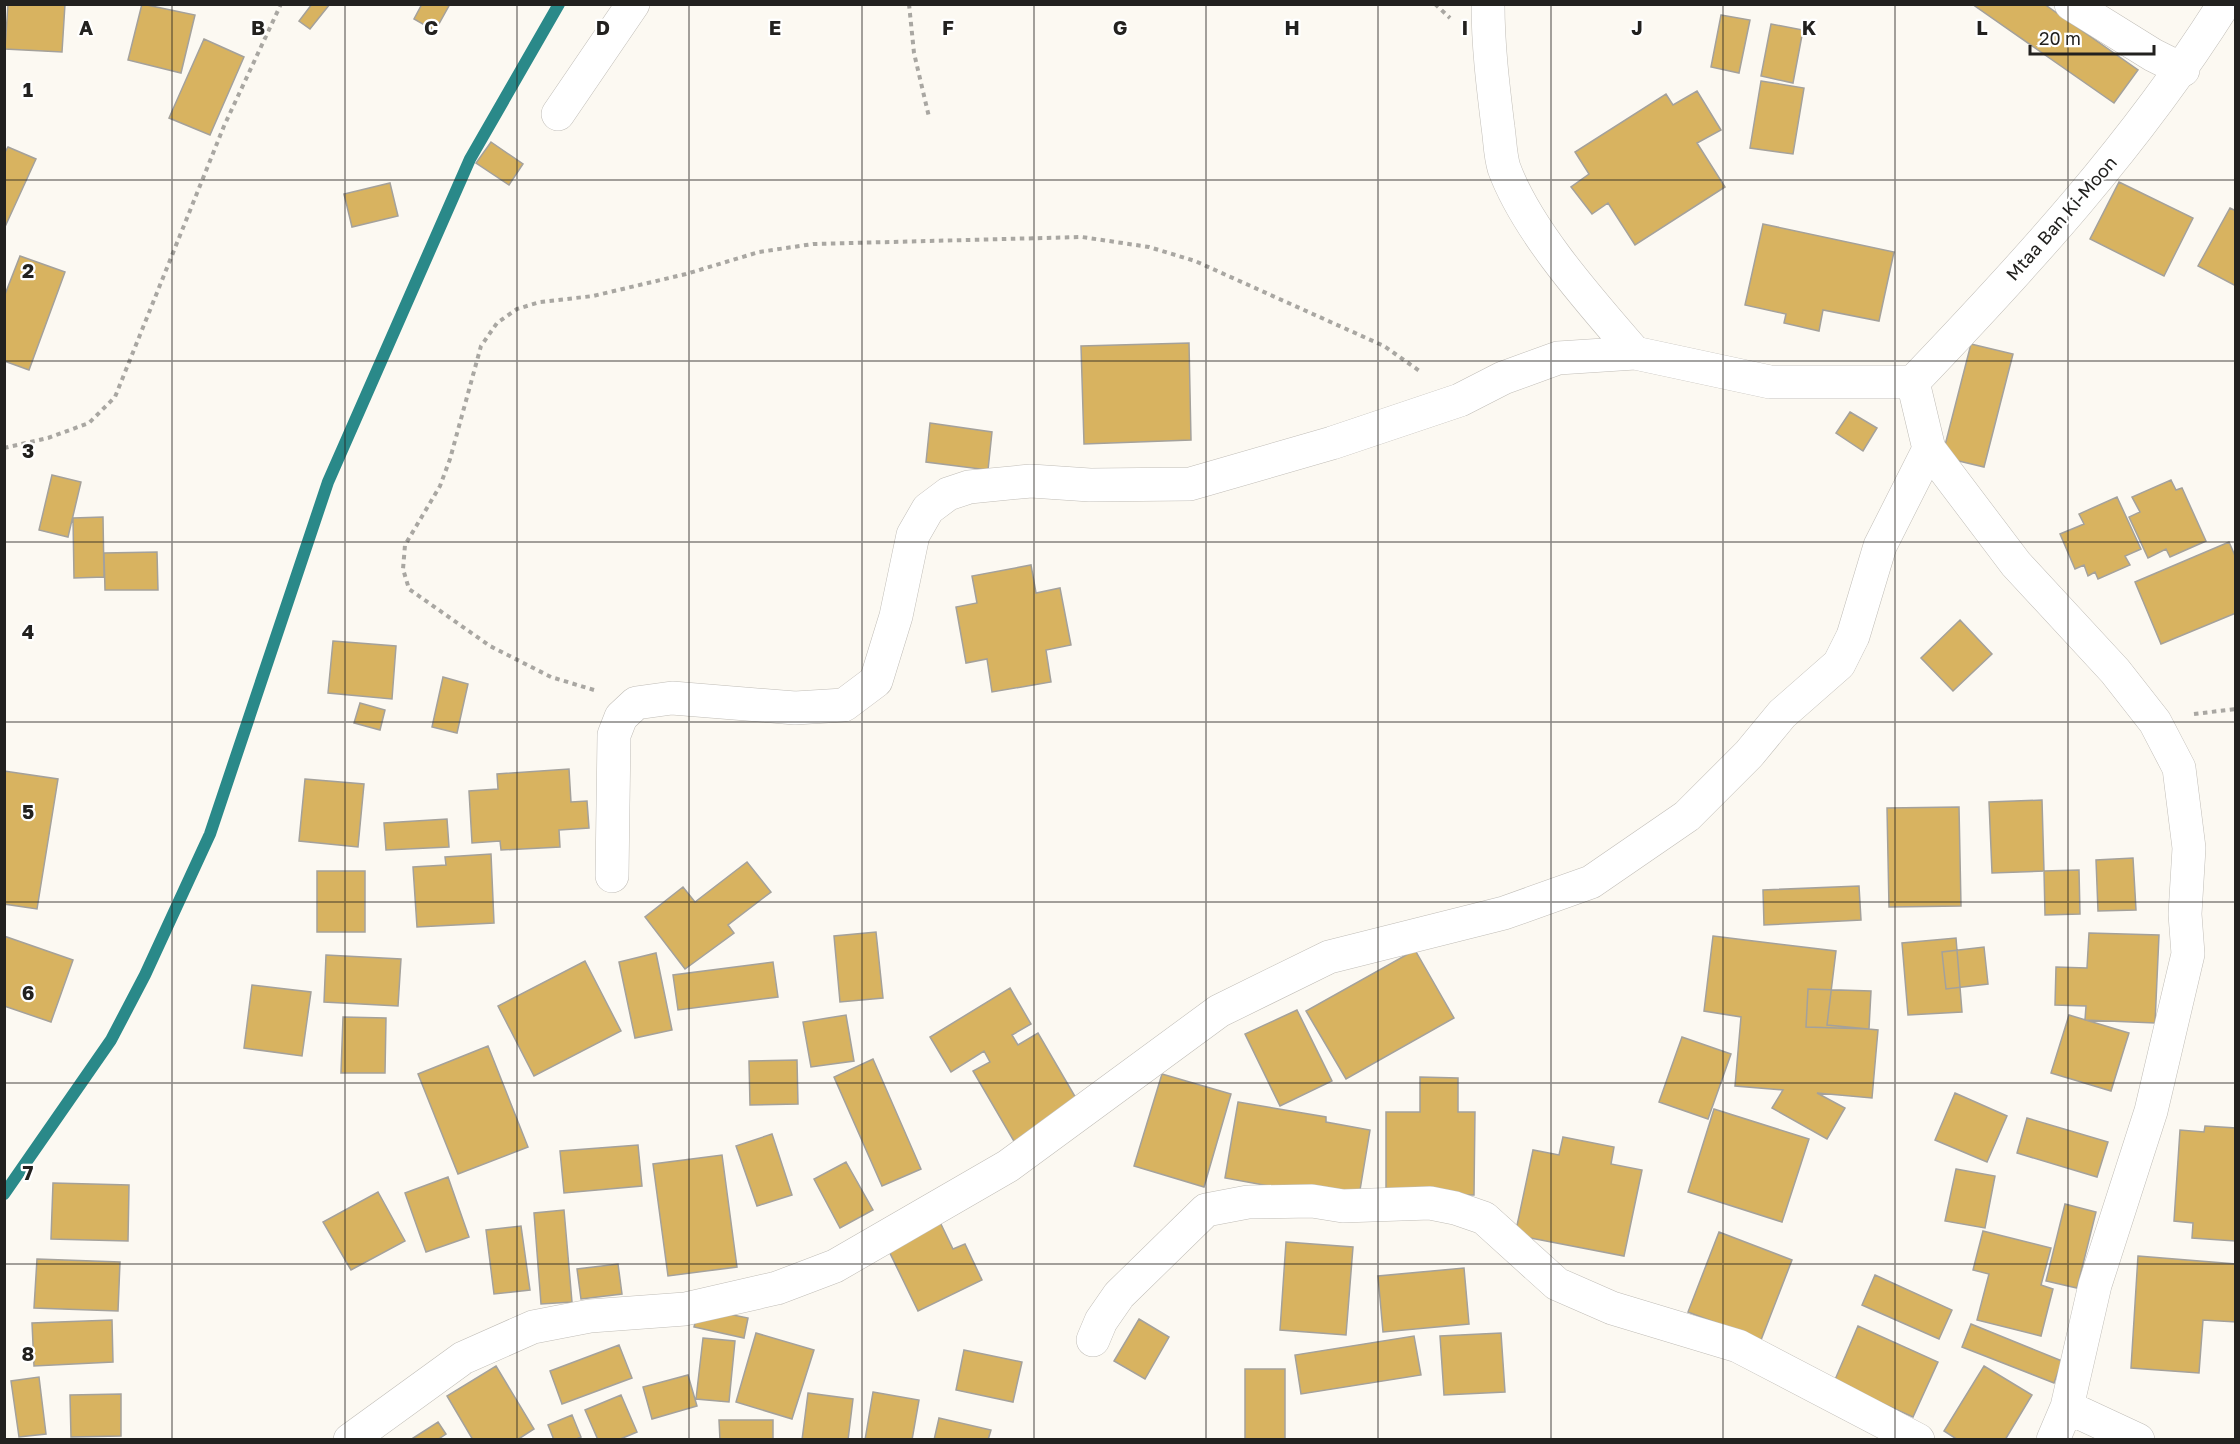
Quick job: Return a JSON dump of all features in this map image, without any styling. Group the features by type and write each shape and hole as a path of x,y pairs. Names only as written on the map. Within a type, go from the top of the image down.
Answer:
{"street":[{"path":"558,114 633,4"},
{"path":"1488,4 1488,50 1504,167 1529,216 1554,252 1635,353"},
{"path":"2071,4 2153,55 2183,70"},
{"name":"Mtaa Ban Ki-Moon","path":"1914,388 2080,202 2183,70 2224,4"},
{"path":"612,876 614,735 621,717 636,703 672,698 795,708 844,705 876,681 896,616 913,535 928,510 948,494 969,487 1031,481 1090,485 1190,484 1332,443 1460,400 1503,378 1558,358 1635,353 1770,382 1914,388 1929,449 2016,564 2115,671 2155,722 2179,768 2189,848 2185,914 2188,954 2151,1111 2096,1285 2067,1407 2053,1440"},
{"path":"350,1440 463,1358 532,1327 590,1316 685,1309 777,1288 835,1266 1008,1166 1219,1011 1329,957 1504,913 1591,882 1687,816 1749,754 1782,714 1839,664 1853,636 1880,546 1929,449"},
{"path":"1093,1340 1101,1321 1119,1295 1206,1210 1248,1202 1312,1201 1343,1206 1430,1203 1455,1208 1484,1218 1557,1284 1612,1308 1738,1346 1918,1440"},
{"path":"2067,1407 2138,1440"}],"path":[{"path":"4,448 48,438 88,423 115,397 224,126 281,4"},
{"path":"909,4 914,53 929,117"},
{"path":"636,703 551,677 490,646 409,589 403,569 405,545 440,486 450,459 481,346 497,323 518,309 540,302 605,293 759,252 813,244 1082,237 1149,247 1195,261 1384,346 1460,400"}],"building":[{"path":"8,4 65,4 62,52 5,49"},
{"path":"142,4 195,15 181,73 128,60"},
{"path":"312,4 330,4 310,29 299,21"},
{"path":"422,4 450,4 435,31 414,19"},
{"path":"1972,4 2044,4 2138,70 2114,103"},
{"path":"1721,15 1750,20 1739,73 1711,67"},
{"path":"1771,24 1803,30 1793,83 1761,76"},
{"path":"204,39 244,57 210,135 169,118"},
{"path":"1761,81 1804,88 1793,154 1750,148"},
{"path":"1697,91 1721,130 1697,143 1725,187 1635,245 1608,203 1592,214 1571,187 1589,174 1575,152 1666,94 1673,105"},
{"path":"491,142 523,164 509,185 476,163"},
{"path":"8,147 36,159 4,229 4,154"},
{"path":"2119,182 2193,218 2164,276 2090,239"},
{"path":"390,183 398,216 352,227 344,194"},
{"path":"2230,208 2236,211 2236,286 2198,266"},
{"path":"1763,224 1894,252 1879,321 1823,310 1819,331 1784,323 1786,314 1745,305"},
{"path":"20,256 65,272 29,370 4,361 4,297"},
{"path":"1189,343 1191,440 1084,444 1081,346"},
{"path":"1971,344 2013,354 1984,467 1942,457"},
{"path":"1850,412 1877,428 1863,451 1836,433"},
{"path":"930,423 992,432 988,470 926,462"},
{"path":"52,475 81,482 68,537 39,530"},
{"path":"2171,480 2176,490 2182,488 2206,541 2170,557 2166,549 2148,558 2129,517 2140,512 2132,497"},
{"path":"2117,497 2141,549 2125,556 2130,565 2098,579 2095,572 2088,576 2084,565 2075,569 2060,534 2084,524 2079,514"},
{"path":"103,517 104,577 74,578 73,518"},
{"path":"2229,542 2236,558 2236,613 2161,644 2135,582"},
{"path":"157,552 158,590 105,590 104,553"},
{"path":"1031,565 1036,593 1060,588 1071,645 1046,650 1051,682 992,692 987,659 966,663 956,607 977,603 972,576"},
{"path":"1960,620 1992,654 1953,691 1921,658"},
{"path":"333,641 396,646 392,699 328,693"},
{"path":"443,677 468,684 457,733 432,727"},
{"path":"360,703 385,710 380,730 354,723"},
{"path":"569,769 571,802 587,801 589,828 559,830 560,847 501,850 500,841 472,843 469,791 498,789 497,774"},
{"path":"4,771 58,779 37,909 4,904"},
{"path":"305,779 364,784 358,847 299,841"},
{"path":"2042,800 2044,871 1992,873 1989,802"},
{"path":"1959,807 1961,906 1889,907 1887,808"},
{"path":"447,819 449,847 386,850 384,823"},
{"path":"491,854 494,923 417,927 413,867 446,865 445,857"},
{"path":"2133,858 2136,910 2098,911 2096,860"},
{"path":"747,862 771,892 728,925 734,933 685,969 645,917 683,887 695,902"},
{"path":"2079,870 2080,914 2045,915 2044,871"},
{"path":"317,871 365,871 365,932 317,932"},
{"path":"1859,886 1861,920 1764,925 1763,890"},
{"path":"876,932 883,998 840,1002 834,936"},
{"path":"2089,933 2159,935 2155,1023 2085,1020 2086,1006 2055,1005 2056,967 2087,968"},
{"path":"4,936 73,960 51,1022 4,1006"},
{"path":"1713,936 1836,951 1827,1025 1878,1030 1872,1098 1817,1093 1845,1108 1827,1139 1772,1108 1783,1090 1735,1086 1741,1017 1704,1011"},
{"path":"1956,938 1962,1012 1908,1015 1902,943"},
{"path":"1984,947 1988,984 1946,989 1942,952"},
{"path":"1415,950 1454,1018 1346,1079 1306,1011"},
{"path":"656,953 672,1030 635,1038 619,962"},
{"path":"326,955 401,959 398,1006 324,1002"},
{"path":"585,961 621,1031 534,1076 498,1006"},
{"path":"773,962 778,997 678,1010 673,975"},
{"path":"252,985 311,992 302,1056 244,1048"},
{"path":"1010,988 1031,1024 1012,1035 1018,1045 1038,1033 1080,1105 1015,1143 973,1071 990,1062 984,1051 951,1072 930,1037"},
{"path":"1808,989 1871,991 1869,1029 1806,1027"},
{"path":"1297,1010 1332,1081 1280,1106 1245,1034"},
{"path":"846,1015 854,1061 811,1067 803,1022"},
{"path":"2069,1015 2129,1033 2111,1091 2051,1073"},
{"path":"343,1017 386,1018 385,1073 341,1073"},
{"path":"1682,1037 1731,1054 1708,1119 1659,1102"},
{"path":"488,1046 528,1147 458,1174 418,1074"},
{"path":"873,1059 921,1169 882,1186 834,1077"},
{"path":"797,1060 798,1104 750,1105 749,1061"},
{"path":"1162,1074 1231,1094 1204,1187 1134,1166"},
{"path":"1420,1077 1458,1078 1458,1112 1475,1112 1474,1195 1386,1195 1386,1112 1420,1112"},
{"path":"1955,1093 2007,1116 1987,1162 1935,1140"},
{"path":"1238,1102 1326,1117 1326,1122 1370,1130 1358,1202 1225,1178"},
{"path":"1714,1109 1809,1139 1782,1222 1688,1192"},
{"path":"2027,1118 2108,1142 2097,1177 2017,1153"},
{"path":"2205,1126 2236,1128 2235,1241 2192,1238 2193,1223 2174,1221 2180,1130 2204,1132"},
{"path":"772,1134 792,1195 757,1206 736,1146"},
{"path":"1563,1137 1614,1147 1611,1164 1642,1170 1624,1256 1515,1235 1533,1150 1559,1155"},
{"path":"638,1145 642,1186 564,1193 560,1151"},
{"path":"722,1155 737,1267 668,1276 653,1164"},
{"path":"846,1162 873,1210 840,1228 814,1179"},
{"path":"1956,1169 1995,1176 1985,1228 1945,1221"},
{"path":"448,1177 469,1237 426,1252 405,1193"},
{"path":"53,1183 129,1185 128,1241 51,1239"},
{"path":"378,1192 405,1241 351,1270 323,1222"},
{"path":"2065,1204 2096,1212 2077,1288 2046,1281"},
{"path":"564,1210 572,1302 541,1304 534,1213"},
{"path":"939,1220 953,1249 965,1244 982,1280 918,1311 886,1245"},
{"path":"521,1226 530,1290 494,1294 486,1230"},
{"path":"1983,1231 2051,1248 2041,1285 2053,1289 2041,1336 1977,1320 1989,1274 1973,1270"},
{"path":"1719,1232 1792,1260 1761,1340 1688,1312"},
{"path":"1286,1242 1353,1247 1346,1335 1280,1330"},
{"path":"2138,1256 2236,1264 2236,1322 2203,1320 2199,1373 2131,1368"},
{"path":"37,1259 120,1262 118,1311 34,1308"},
{"path":"618,1264 622,1294 581,1299 577,1269"},
{"path":"1464,1268 1469,1324 1383,1332 1378,1276"},
{"path":"1875,1275 1952,1310 1939,1339 1862,1305"},
{"path":"699,1308 748,1318 744,1338 694,1327"},
{"path":"1139,1319 1169,1337 1145,1379 1114,1361"},
{"path":"112,1320 113,1362 34,1366 32,1323"},
{"path":"1971,1324 2062,1361 2054,1383 1962,1347"},
{"path":"1858,1326 1938,1362 1913,1417 1834,1382"},
{"path":"756,1333 814,1350 792,1419 736,1402"},
{"path":"1501,1333 1505,1392 1444,1395 1440,1336"},
{"path":"1414,1336 1421,1375 1301,1394 1295,1355"},
{"path":"703,1338 735,1341 729,1402 696,1399"},
{"path":"619,1345 632,1378 562,1404 550,1371"},
{"path":"964,1350 1022,1362 1013,1402 956,1390"},
{"path":"496,1366 534,1429 517,1440 473,1440 447,1396"},
{"path":"1984,1366 2032,1395 2005,1440 1958,1440 1944,1431"},
{"path":"1245,1369 1285,1369 1285,1440 1245,1440"},
{"path":"688,1375 697,1406 652,1419 643,1387"},
{"path":"39,1377 46,1434 19,1437 11,1381"},
{"path":"873,1392 919,1400 912,1440 865,1440"},
{"path":"808,1393 853,1399 848,1440 802,1440"},
{"path":"121,1394 121,1436 71,1437 70,1395"},
{"path":"621,1395 637,1432 618,1440 598,1440 585,1410"},
{"path":"572,1415 581,1437 574,1440 554,1440 548,1425"},
{"path":"939,1418 991,1430 988,1440 934,1440"},
{"path":"719,1420 773,1420 773,1440 720,1440"},
{"path":"438,1422 446,1434 437,1440 410,1440"}],"waterway":[{"path":"4,1194 111,1040 145,975 210,834 328,482 470,159 559,4"}]}
